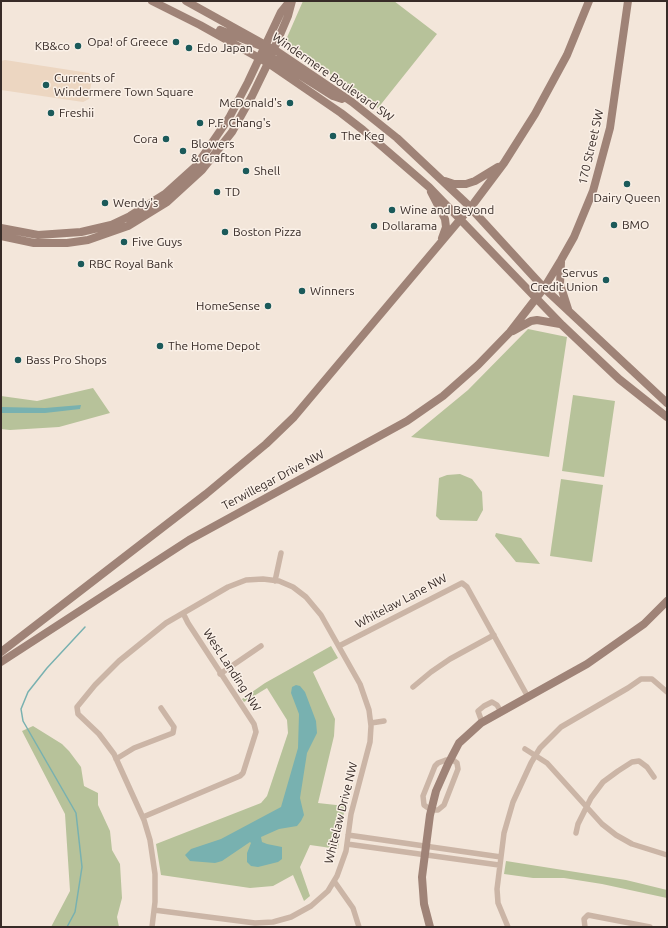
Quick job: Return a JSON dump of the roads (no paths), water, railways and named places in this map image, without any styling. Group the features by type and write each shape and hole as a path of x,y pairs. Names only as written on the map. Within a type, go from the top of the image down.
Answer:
{"main road":[{"path":"152,1 200,25 259,58 271,56"},
{"name":"Windermere Boulevard SW","path":"186,1 264,46 271,56 386,149 429,187 562,325 619,379 667,417"},
{"path":"1,228 38,235 81,232 111,225 148,206 181,180 207,151 235,108 281,12 291,1"},
{"path":"1,236 34,243 74,242 108,234 148,215 185,187 218,152 243,113 271,56 288,16 291,1"},
{"path":"470,207 504,163 535,114 567,55 589,1"},
{"name":"170 Street SW","path":"537,298 574,237 593,191 602,162 610,128 628,1"},
{"path":"200,25 209,26 264,46"},
{"name":"Windermere Boulevard SW","path":"271,56 352,102 397,138 470,207 544,288 570,311 614,356 667,403"},
{"path":"442,179 454,184 466,184 475,181 504,163"},
{"path":"429,187 445,219 446,227 440,243"},
{"name":"Terwillegar Drive NW","path":"1,652 201,498 266,444 322,385 470,207"},
{"path":"561,260 560,284 570,311"},
{"name":"Terwillegar Drive NW","path":"1,662 189,540 407,421 443,396 478,365 510,332 537,298"},
{"path":"510,332 531,321 537,320 562,325"},
{"path":"430,927 422,894 424,851 436,791 449,760 459,743 482,722 587,664 644,624 667,601"}],"street":[{"path":"275,581 281,553"},
{"name":"Whitelaw Drive NW","path":"116,759 99,734 78,714 77,708 95,685 119,661 142,642 183,613 228,587 246,580 263,579 275,581 294,587 306,596 320,615 339,646 360,684 367,702 371,723 370,742 356,790 343,860 328,891 308,908 278,920 256,923 154,910"},
{"name":"Whitelaw Lane NW","path":"339,646 462,582 467,587 528,697"},
{"name":"West Landing NW","path":"143,817 230,782 243,773 256,728 220,674 183,613"},
{"path":"413,687 450,659 494,635"},
{"path":"220,674 261,646"},
{"path":"508,927 498,903 499,865 508,817 536,755 547,740 561,727 641,679 652,679 667,692"},
{"path":"482,722 478,711 484,706 492,702 497,705 501,712"},
{"path":"152,927 155,874 150,840 143,817 116,759 134,748 173,733 174,727 160,708"},
{"path":"371,723 384,721"},
{"path":"525,749 547,763 602,824 621,839 644,849 667,855"},
{"path":"431,810 438,810 444,805 458,769 457,763 449,760"},
{"path":"576,833 586,806 603,782 632,762 643,762 654,777"},
{"path":"348,835 499,865"},
{"path":"347,844 501,857"},
{"path":"334,881 353,908 360,927"},
{"path":"585,927 584,919 588,915 650,927"},
{"path":"278,920 280,927"},
{"path":"616,927 620,921"}],"water":[{"path":"81,405 80,409 45,413 1,413 1,407 45,408"},
{"path":"296,685 300,686 305,692 316,721 317,733 307,753 300,798 304,815 301,821 297,826 279,829 261,837 262,842 282,847 282,859 278,862 258,867 251,866 247,862 247,853 251,843 250,842 222,861 215,863 190,861 185,855 191,849 221,839 281,807 298,748 299,714 291,693 292,687"}],"waterway":[{"path":"67,927 75,912 82,867 76,813 23,721 21,709 28,692 47,668 85,627"}],"place":[{"name":"Opa! of Greece","path":"176,42"},
{"name":"KB&co","path":"78,46"},
{"name":"Edo Japan","path":"189,48"},
{"name":"Currents of Windermere Town Square","path":"46,85"},
{"name":"McDonald's","path":"290,103"},
{"name":"Freshii","path":"51,113"},
{"name":"P.F. Chang's","path":"200,123"},
{"name":"The Keg","path":"333,136"},
{"name":"Cora","path":"166,139"},
{"name":"Blowers & Grafton","path":"183,151"},
{"name":"Shell","path":"246,171"},
{"name":"Dairy Queen","path":"627,184"},
{"name":"TD","path":"217,192"},
{"name":"Wendy's","path":"105,203"},
{"name":"Wine and Beyond","path":"392,210"},
{"name":"BMO","path":"614,225"},
{"name":"Dollarama","path":"374,226"},
{"name":"Boston Pizza","path":"225,232"},
{"name":"Five Guys","path":"124,242"},
{"name":"RBC Royal Bank","path":"81,264"},
{"name":"Servus Credit Union","path":"606,280"},
{"name":"Winners","path":"302,291"},
{"name":"HomeSense","path":"268,306"},
{"name":"The Home Depot","path":"160,346"},
{"name":"Bass Pro Shops","path":"18,360"}]}
